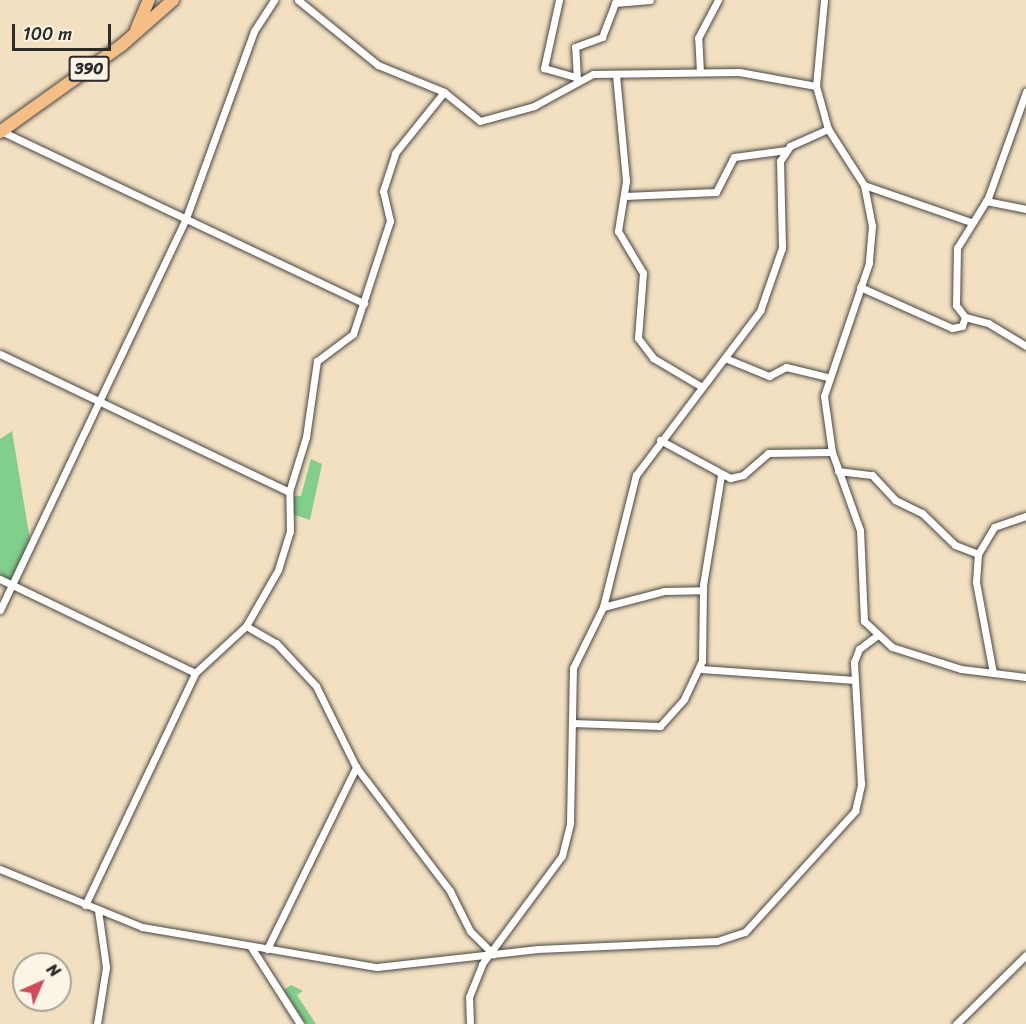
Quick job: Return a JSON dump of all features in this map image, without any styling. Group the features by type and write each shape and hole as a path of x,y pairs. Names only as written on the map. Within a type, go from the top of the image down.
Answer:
{"highway":[{"path":"131,38 149,0"},
{"name":"390","path":"1,131 131,38 173,0"}],"street":[{"path":"0,610 186,218 249,42 274,0"},
{"path":"298,0 383,69 444,92 474,118 490,121 553,97 577,78"},
{"path":"559,0 544,68 577,78 739,72 816,86"},
{"path":"577,78 575,47 603,37 615,3 650,0"},
{"path":"700,72 698,38 718,0"},
{"path":"824,0 816,86 828,129 864,184 872,226 860,287 827,377 824,408 832,452 860,530 861,603 876,636 936,662 1026,677"},
{"path":"616,75 625,196 618,231 643,273 638,338 653,358 702,387"},
{"path":"85,905 195,674 246,626 284,552 289,492 306,437 317,362 354,334 390,221 383,191 395,153 444,92"},
{"path":"1026,92 986,201 957,248 956,305 965,317 988,323 1026,346"},
{"path":"625,196 716,192 734,157 787,150 828,129"},
{"path":"1,131 364,303"},
{"path":"470,1024 469,997 482,964 493,954 562,856 570,823 573,668 603,607 631,488 660,440 760,311 778,268 779,169 787,150"},
{"path":"864,184 971,222"},
{"path":"986,201 1026,209"},
{"path":"860,287 952,328 958,329 965,317"},
{"path":"0,354 289,492"},
{"path":"725,358 769,376 786,367 827,377"},
{"path":"660,440 721,475 743,475 768,453 832,452"},
{"path":"838,471 872,475 895,500 922,513 955,545 978,554"},
{"path":"572,723 660,726 684,699 701,669 703,590 721,475"},
{"path":"993,673 976,582 978,554 994,526 1026,516"},
{"path":"0,579 195,674"},
{"path":"603,607 664,591 703,590"},
{"path":"246,626 276,643 316,686 356,767 450,891 470,931 493,954"},
{"path":"0,869 142,927 251,947 394,968 493,954 717,941 745,932 855,811 861,784 855,656 876,636"},
{"path":"701,669 855,680"},
{"path":"267,949 356,767"},
{"path":"97,1024 106,967 98,910"},
{"path":"251,947 300,1024"},
{"path":"956,1024 1026,955"}],"green space":[{"path":"12,431 30,540 11,582 0,577 0,439"},
{"path":"311,459 322,464 310,520 292,514 293,496 301,496"},
{"path":"291,985 303,991 297,995 316,1024 306,1024 284,990"}]}
